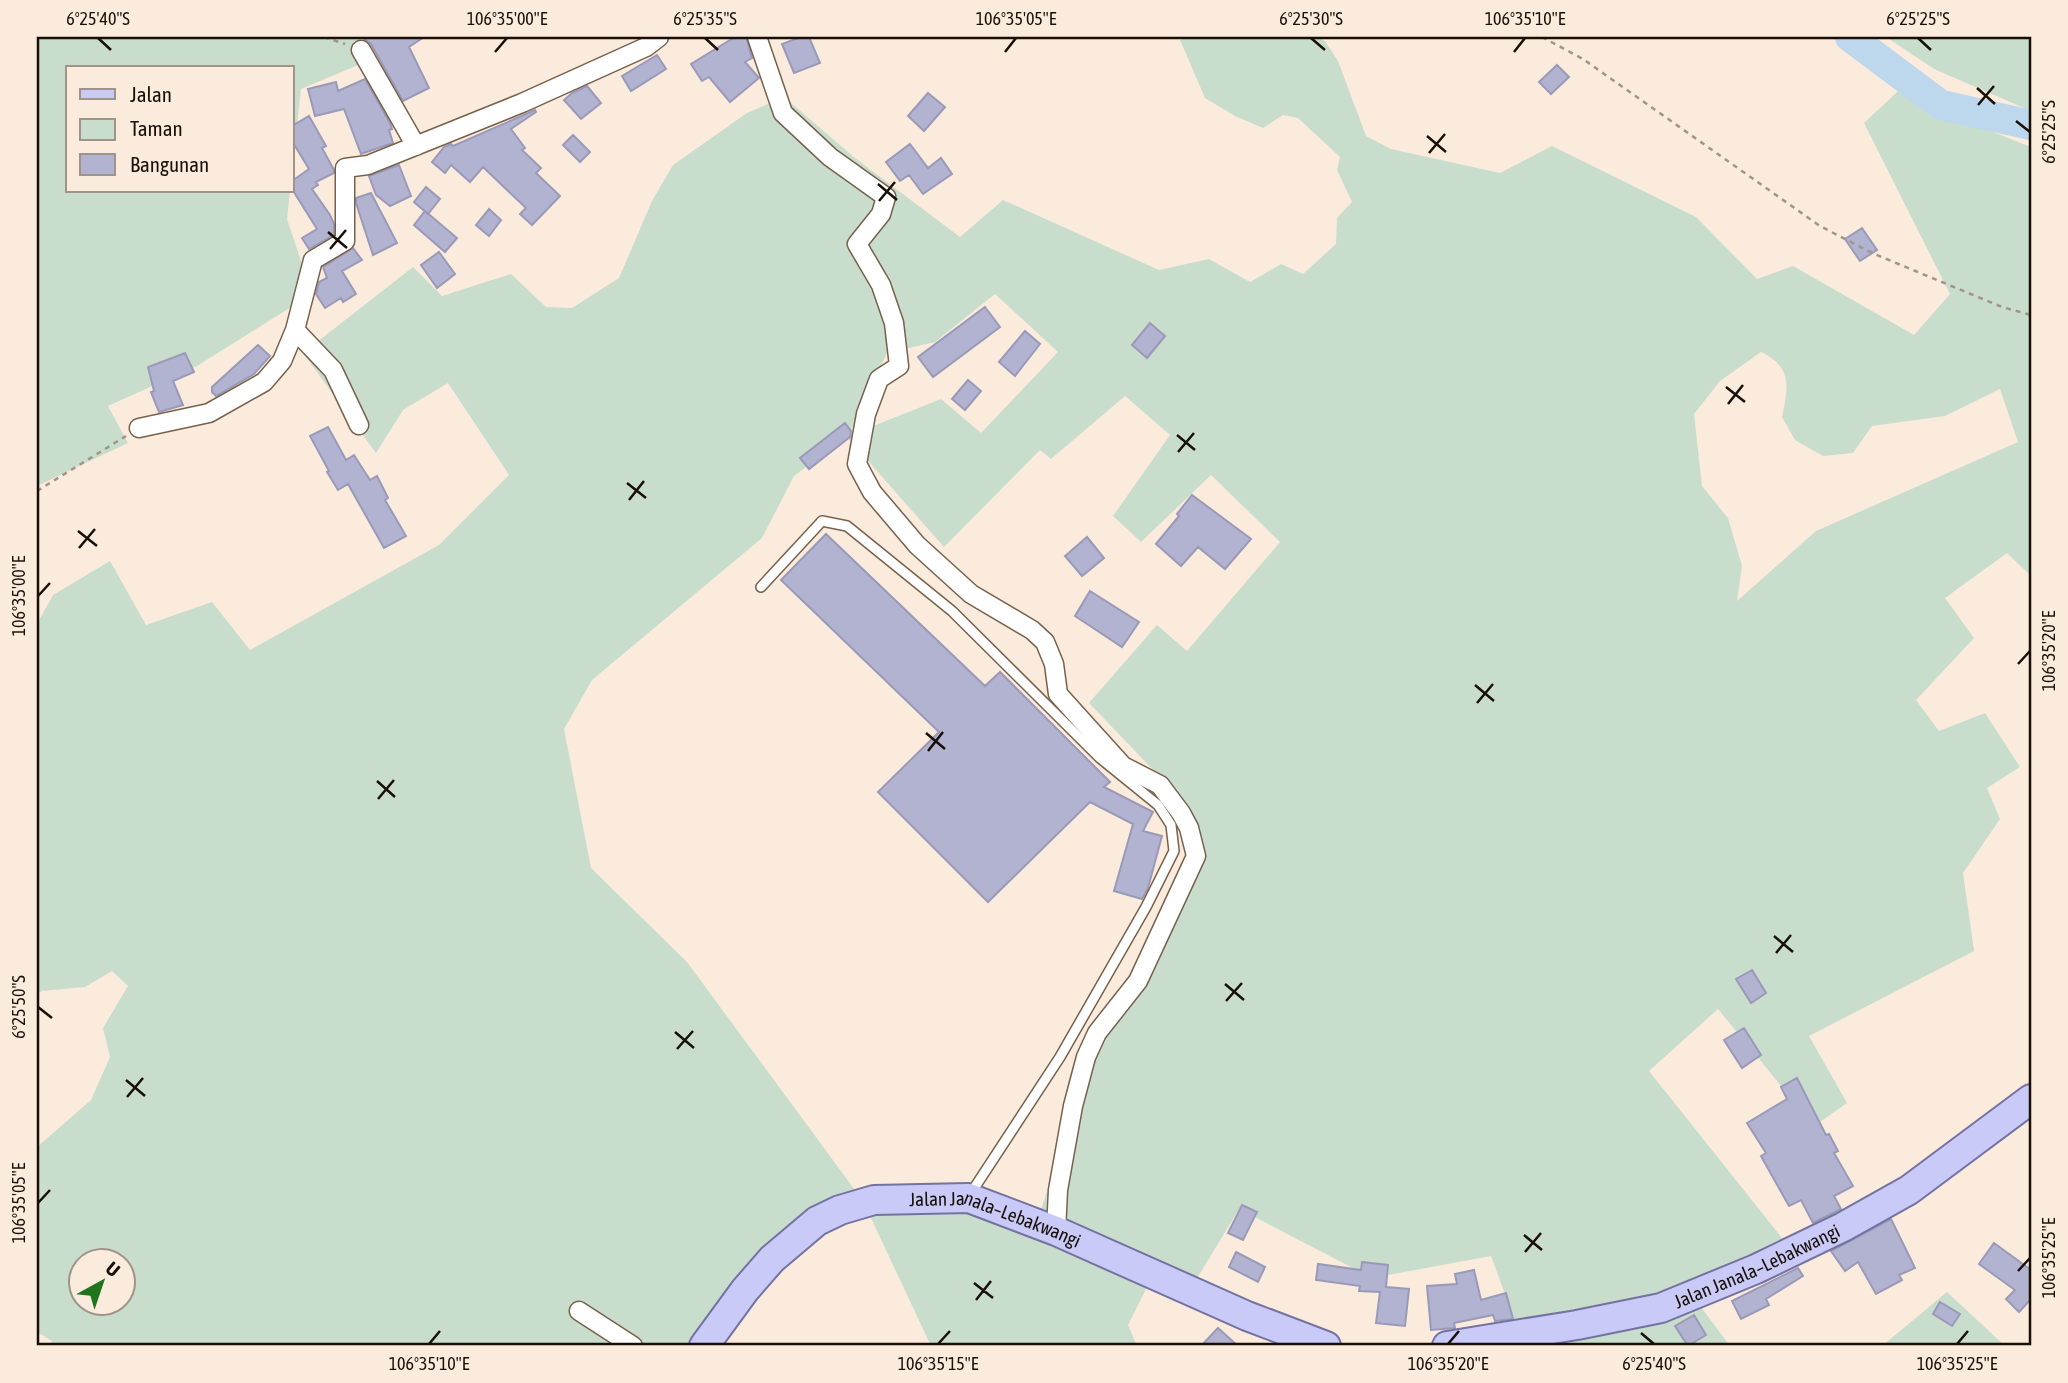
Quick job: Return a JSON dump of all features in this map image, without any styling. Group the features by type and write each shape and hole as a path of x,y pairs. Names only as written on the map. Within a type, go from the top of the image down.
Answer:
{"main road":[{"name":"Jalan Janala–Lebakwangi","path":"1447,1346 1661,1308 1756,1269 1843,1227 1909,1189 2031,1098"},
{"name":"Jalan Janala–Lebakwangi","path":"704,1346 772,1259 817,1221 840,1210 874,1200 969,1198 1056,1231 1247,1317 1326,1346"}],"street":[{"path":"139,428 209,413 264,382 282,361 295,330 313,260 345,241 345,168 368,165 522,103 646,47 659,37"},
{"path":"757,37 783,113 831,157 886,197 881,214 856,244 881,285 894,323 899,366 879,379 866,414 857,464 872,492 917,545 971,594 1032,630 1045,642 1054,664 1058,694 1124,766 1160,785 1181,813 1189,828 1194,847 1196,856 1138,981 1097,1033 1086,1057 1070,1118 1058,1191 1056,1231"},
{"path":"361,50 416,146"},
{"path":"295,330 332,370 359,425"},
{"path":"579,1311 633,1346"}],"lane":[{"path":"761,587 822,522 848,526 953,611 1100,758 1158,804 1171,825 1174,851 1146,907 1060,1057 969,1198"}],"path":[{"path":"324,37 361,50"},
{"path":"1542,37 1583,59 1820,226 1895,263 2002,307 2031,315"},
{"path":"37,491 139,428"}],"green space":[{"path":"37,37 359,37 363,63 301,89 294,154 294,66 66,66 66,192 290,192 287,219 312,294 197,366 108,406 128,443 37,486"},
{"path":"1187,37 1315,37 1325,41 1338,61 1366,136 1391,149 1500,173 1552,146 1696,217 1757,279 1793,266 1914,335 1950,294 1864,123 1910,80 1953,116 2031,147 2031,576 2007,553 1945,598 1974,638 1916,700 1939,731 1985,713 2020,767 1987,788 2000,819 1963,873 1974,951 1809,1036 1847,1103 1814,1126 1718,1009 1649,1071 1794,1253 1698,1303 1730,1346 1524,1346 1491,1256 1372,1278 1239,1209 1190,1290 1153,1275 1128,1325 1137,1346 1068,1346 1062,1343 1056,1346 931,1346 863,1201 793,1245 712,1346 49,1346 52,1341 37,1332 37,1147 91,1100 110,1057 103,1028 128,986 112,971 85,987 42,991 37,994 37,624 53,595 110,561 146,625 212,602 250,650 439,545 509,475 448,383 403,410 376,453 303,353 413,267 442,296 511,274 546,307 572,308 619,278 652,201 673,165 747,113 784,97 855,158 960,237 1003,200 1159,270 1209,259 1250,282 1281,264 1303,274 1336,244 1337,218 1352,202 1337,170 1340,157 1298,118 1283,115 1263,128 1235,116 1205,98 1180,40","holes":["995,294 1058,352 981,433 941,399 848,436 887,353 935,342","1761,352 1779,364 1786,379 1782,417 1795,440 1823,456 1853,453 1872,426 1945,416 2000,389 2018,442 1816,531 1737,601 1742,566 1728,518 1702,486 1694,414 1720,381","1125,396 1170,435 1113,516 1141,542 1211,475 1280,542 1187,651 1157,625 1089,703 1182,800 1194,841 1184,880 1095,1050 1038,1218 863,1201 687,962 591,868 564,729 592,680 762,538 794,476 847,437 944,547 1040,450 1051,459"]},
{"path":"1886,37 2031,37 2031,111 1934,69"},
{"path":"1947,1292 2005,1346 1882,1346"}],"building":[{"path":"362,37 424,37 409,47 429,88 403,101 371,44"},
{"path":"735,37 746,37 752,58 745,62 759,78 730,102 709,77 702,81 691,64"},
{"path":"809,37 820,63 794,73 782,44"},
{"path":"657,55 666,69 631,91 622,76"},
{"path":"1557,65 1569,77 1551,94 1539,82"},
{"path":"365,79 390,123 393,143 361,154 344,109 315,116 308,89 336,82 338,91"},
{"path":"587,86 601,103 581,119 564,100"},
{"path":"928,93 945,107 924,131 908,116"},
{"path":"535,110 536,112 511,129 525,148 522,150 541,168 536,173 560,196 532,225 520,214 526,208 483,167 470,182 451,165 445,173 432,162 444,147 451,144 453,146"},
{"path":"309,116 326,146 322,148 334,170 334,173 316,182 318,185 312,189 330,215 334,224 334,235 309,249 302,238 317,229 294,192 294,180 309,169 294,144 294,125"},
{"path":"573,135 590,152 580,162 563,145"},
{"path":"910,144 928,168 941,158 952,174 923,194 909,175 900,181 886,162"},
{"path":"399,165 411,196 390,206 376,195 369,176"},
{"path":"426,187 440,199 428,214 414,202"},
{"path":"371,193 397,243 373,255 356,203 356,198"},
{"path":"489,209 501,220 489,236 476,225"},
{"path":"425,211 457,238 445,252 414,225"},
{"path":"1862,228 1877,250 1860,261 1845,239"},
{"path":"353,248 362,260 342,271 356,294 343,302 341,298 325,308 316,294 319,282 327,278 323,267"},
{"path":"439,252 455,274 437,288 421,265"},
{"path":"985,307 1000,327 933,377 918,357"},
{"path":"1150,323 1165,336 1147,358 1132,345"},
{"path":"1025,331 1040,344 1015,376 999,362"},
{"path":"258,345 270,356 254,374 216,396 212,387"},
{"path":"185,353 194,372 173,381 183,405 159,412 151,392 154,391 148,367"},
{"path":"968,380 981,391 965,410 952,399"},
{"path":"845,423 851,431 850,437 809,469 800,458"},
{"path":"328,427 346,460 354,455 370,480 377,476 388,498 385,500 406,536 384,548 348,484 338,490 310,436"},
{"path":"1192,495 1251,539 1225,569 1198,547 1181,566 1156,544"},
{"path":"826,534 985,686 1000,672 1110,782 1104,787 1153,812 1143,831 1162,836 1148,888 1142,899 1114,891 1133,824 1090,802 988,902 878,792 939,732 781,580"},
{"path":"1087,537 1104,558 1082,576 1065,556"},
{"path":"1090,591 1139,622 1122,647 1075,616"},
{"path":"1752,970 1766,993 1751,1003 1736,979"},
{"path":"1744,1028 1761,1055 1742,1068 1724,1040"},
{"path":"1797,1078 1826,1135 1829,1134 1838,1151 1834,1153 1853,1186 1834,1196 1841,1209 1813,1223 1801,1200 1789,1206 1761,1156 1766,1153 1747,1123 1787,1099 1781,1087"},
{"path":"1242,1205 1257,1212 1243,1240 1228,1233"},
{"path":"1891,1219 1915,1268 1899,1275 1902,1280 1876,1294 1858,1262 1845,1271 1831,1251"},
{"path":"1994,1243 2031,1270 2031,1299 2019,1312 2006,1299 2015,1290 1979,1264"},
{"path":"1236,1252 1265,1267 1258,1282 1229,1267"},
{"path":"1362,1262 1388,1265 1386,1287 1409,1289 1405,1326 1376,1323 1380,1292 1359,1291 1360,1286 1316,1280 1318,1264 1361,1270"},
{"path":"1798,1268 1803,1276 1766,1299 1769,1305 1741,1319 1732,1301"},
{"path":"1474,1270 1481,1300 1506,1293 1513,1319 1495,1321 1493,1315 1454,1323 1455,1328 1431,1330 1427,1286 1457,1284 1455,1274"},
{"path":"1940,1302 1960,1314 1952,1326 1933,1314"},
{"path":"1694,1315 1706,1335 1688,1346 1675,1326"},
{"path":"1218,1328 1238,1346 1201,1346"}],"waterway":[{"path":"1850,37 1941,105 2031,125"}]}
